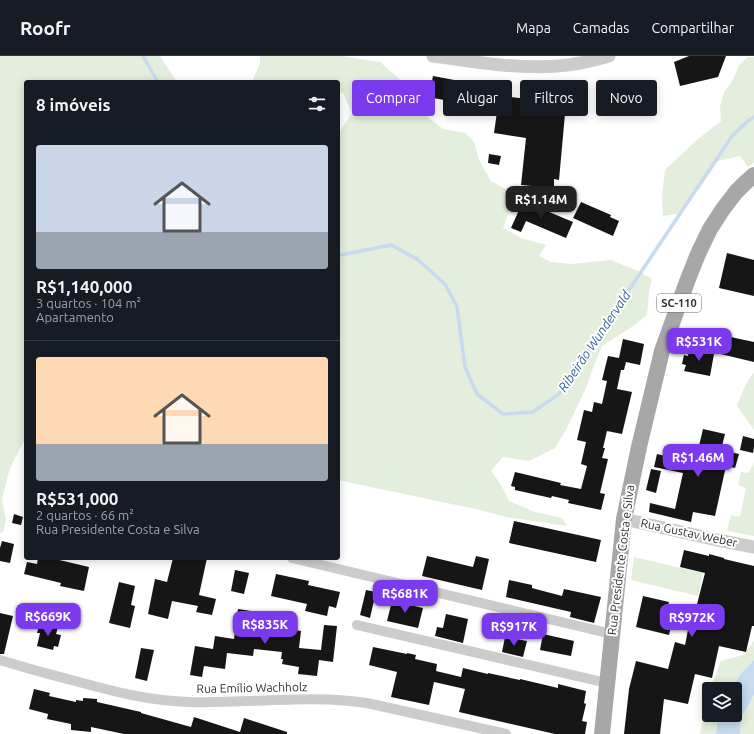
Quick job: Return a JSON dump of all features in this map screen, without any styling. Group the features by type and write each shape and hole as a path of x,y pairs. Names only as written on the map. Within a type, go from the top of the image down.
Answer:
{"main road":[{"name":"Rua Presidente Costa e Silva","path":"602,734 624,519 638,447 661,358 688,279 710,229 736,192 754,175"}],"street":[{"path":"433,56 492,60 535,67 581,63 609,56"},
{"name":"Rua Gustav Weber","path":"624,519 754,547"},
{"path":"300,560 612,634"},
{"path":"357,625 607,683"},
{"name":"Rua Emílio Wachholz","path":"0,660 120,693 148,698 205,703 319,699 355,701 506,734"}],"green space":[{"path":"0,56 160,56 176,80 24,80 24,441 10,468 2,499 6,520 3,532 0,533"},
{"path":"260,56 341,56 380,62 400,80 352,80 352,113 343,93 340,92 340,80 253,79 260,63"},
{"path":"748,57 754,57 754,163 748,167 740,156 718,161 699,189 678,214 663,216 662,195 665,170 698,139 721,121 720,106 724,92 733,80 739,65"},
{"path":"352,113 352,116 428,116 443,129 466,133 474,142 479,160 491,181 515,194 503,228 521,238 546,245 539,256 551,262 571,264 611,260 638,271 652,279 647,315 602,346 586,388 567,428 555,448 529,461 503,457 491,471 501,485 509,501 535,512 562,518 567,526 506,517 480,510 340,480 340,131"},
{"path":"754,373 754,430 737,406 746,384"},
{"path":"754,463 754,536 727,531 731,515 740,517 746,488 738,485 741,472 748,473"},
{"path":"634,557 703,573 698,596 631,580"},
{"path":"754,641 754,660 741,673 736,682 713,682 721,661 743,655"},
{"path":"754,695 754,734 740,734 742,716"},
{"path":"703,722 717,722 716,734 700,734"}],"water":[{"path":"754,660 754,695 742,716 742,682 736,682 741,673"},
{"path":"717,722 741,722 740,734 716,734"}],"building":[{"path":"689,56 726,56 718,77 680,86 674,62"},
{"path":"433,76 454,80 443,80 443,100 435,98 435,80 432,80"},
{"path":"512,97 520,98 520,116 565,116 559,180 554,179 554,188 521,185 526,138 494,133 496,116 512,116"},
{"path":"489,154 501,156 499,165 488,163"},
{"path":"523,201 573,222 566,238 526,221 521,232 511,228"},
{"path":"581,202 611,215 610,217 619,221 613,236 573,218"},
{"path":"727,253 754,260 754,296 719,288"},
{"path":"712,333 754,342 754,362 708,351"},
{"path":"623,339 644,344 640,365 626,362 624,370 621,370 617,389 632,392 622,434 607,431 602,458 608,459 600,493 605,494 601,510 568,503 569,500 552,496 551,498 515,490 515,487 511,486 515,472 561,483 560,485 581,489 587,466 581,464 586,442 577,440 584,410 592,412 594,402 602,404 607,381 602,380 608,356 619,358"},
{"path":"689,349 714,354 710,376 684,371 686,365 682,364 684,355 688,356"},
{"path":"703,429 725,434 721,450 739,454 735,468 726,466 715,516 693,512 691,522 649,512 650,503 675,509 683,473 654,467 657,454 695,463"},
{"path":"743,436 754,439 753,453 740,450"},
{"path":"651,469 661,471 656,493 646,490"},
{"path":"14,514 23,517 21,525 12,523"},
{"path":"514,521 601,540 596,562 509,543"},
{"path":"2,541 14,544 10,563 0,561 0,548"},
{"path":"684,550 709,556 709,554 754,566 754,626 752,626 746,652 719,646 712,678 695,674 688,704 664,699 660,734 624,734 629,689 636,661 668,669 675,642 685,645 689,625 672,621 669,635 636,627 643,596 669,602 668,606 695,612 705,573 680,567"},
{"path":"427,556 473,567 476,556 489,559 482,590 422,576"},
{"path":"38,560 59,560 89,567 84,591 60,586 61,583 24,574 27,562 37,564"},
{"path":"172,560 207,560 199,595 216,599 212,615 196,612 198,606 172,601 168,619 148,614 155,579 167,582"},
{"path":"235,570 249,573 244,594 231,591"},
{"path":"276,574 309,581 308,585 340,592 336,608 329,606 327,616 305,611 307,604 271,596"},
{"path":"509,580 532,585 532,588 562,596 564,589 601,597 594,623 570,617 571,612 506,597"},
{"path":"119,582 135,586 131,605 135,606 130,628 109,623"},
{"path":"366,590 376,592 370,618 360,615"},
{"path":"392,601 423,608 418,628 387,621"},
{"path":"238,609 258,612 258,618 279,620 278,627 301,631 299,648 321,650 324,625 337,626 333,662 319,660 317,676 298,674 299,667 282,664 282,652 254,649 253,656 227,653 225,669 204,666 202,677 190,675 195,646 213,649 215,636 234,639"},
{"path":"0,613 13,616 4,654 0,654"},
{"path":"446,614 468,619 463,643 435,636 437,627 443,628"},
{"path":"40,623 58,627 56,634 61,635 58,647 54,646 53,650 37,646 40,633 37,633"},
{"path":"543,634 574,641 571,656 540,650"},
{"path":"505,637 527,641 523,657 502,652"},
{"path":"373,647 416,655 415,659 437,664 436,671 461,677 463,668 558,688 558,684 586,691 584,703 586,704 582,721 587,722 585,734 555,734 459,712 465,689 434,682 429,705 391,697 397,672 369,665"},
{"path":"141,648 154,650 147,681 135,678"},
{"path":"34,689 50,693 49,696 76,702 76,700 83,701 83,698 97,699 97,702 141,712 191,727 194,717 240,732 244,718 287,732 287,734 124,734 91,727 91,732 71,730 71,724 47,719 48,714 29,709"}],"waterway":[{"name":"Ribeirão Wundervald","path":"143,56 157,80"},
{"name":"Ribeirão Wundervald","path":"340,255 391,245 417,259 445,284 457,307 465,367 477,394 503,414 533,412 560,393 732,136 754,117"}]}
